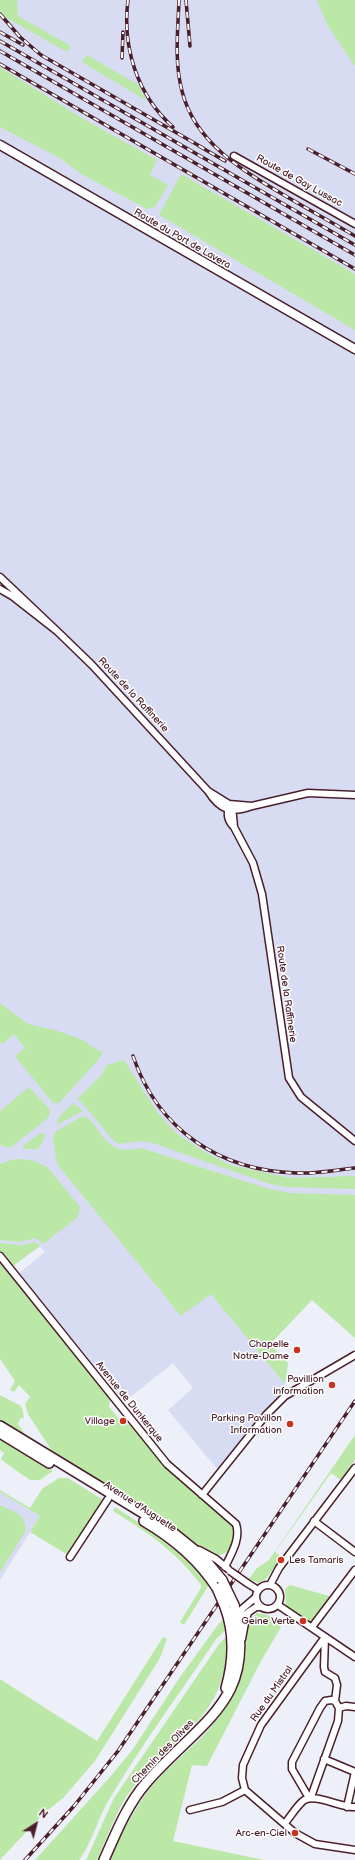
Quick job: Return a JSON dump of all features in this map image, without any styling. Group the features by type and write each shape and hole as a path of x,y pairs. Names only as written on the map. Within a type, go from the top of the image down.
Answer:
{"main road":[{"name":"Avenue d'Auguette","path":"0,1426 157,1521 202,1556 222,1580 231,1610 232,1633"},
{"name":"Avenue d'Auguette","path":"0,1433 152,1526 178,1545 199,1564 231,1610"},
{"name":"Chemin des Olives","path":"104,1860 121,1822 136,1796 155,1774 204,1726 220,1704 235,1678 241,1650 240,1625 231,1610"},
{"name":"Chemin des Olives","path":"220,1704 232,1661 232,1633"}],"street":[{"name":"Route du Port de Lavera","path":"0,145 355,349"},
{"name":"Route de Gay Lussac","path":"234,156 355,224"},
{"name":"Route de la Raffinerie","path":"0,577 92,666 208,791 230,808 229,821 234,827 253,863 262,894 289,1078 301,1097 355,1141"},
{"name":"Route de la Raffinerie","path":"0,589 12,596 58,632"},
{"path":"230,808 241,810 308,793 355,795"},
{"name":"Avenue de Dunkerque","path":"0,1256 167,1464 236,1524 238,1535 228,1569"},
{"path":"202,1495 278,1402 302,1385 355,1355"},
{"path":"270,1585 274,1575 355,1468"},
{"path":"70,1557 108,1499"},
{"path":"314,1521 355,1552"},
{"path":"190,1546 216,1559 258,1590"},
{"path":"216,1559 226,1557 232,1553"},
{"path":"312,1627 355,1570"},
{"path":"261,1607 258,1604 256,1597 258,1590 264,1586 270,1585 275,1587 280,1594 278,1605"},
{"path":"231,1610 256,1597"},
{"path":"278,1605 355,1657"},
{"path":"231,1610 243,1616 256,1607 269,1610 278,1605"},
{"name":"Chemin des Olives","path":"241,1650 244,1625 248,1613"},
{"path":"325,1637 324,1667 325,1672 335,1678 337,1685 335,1702"},
{"name":"Rue du Mistral","path":"245,1790 242,1778 244,1764 261,1725 325,1637"},
{"path":"331,1700 335,1702 339,1708 338,1722 310,1797 292,1769 292,1762 320,1708 326,1701 331,1700"},
{"path":"339,1708 346,1706 355,1707"},
{"path":"324,1759 355,1772 348,1807"},
{"path":"190,1810 222,1802 245,1790 271,1814 285,1823 295,1833 315,1844 355,1850"},
{"path":"285,1823 304,1800 310,1797 348,1807 355,1807"}],"shaded area":[{"path":"0,0 355,0 355,1338 312,1300 270,1344 288,1363 284,1388 262,1415 258,1414 256,1416 254,1419 256,1422 218,1470 168,1410 193,1388 173,1363 124,1402 19,1273 45,1252 40,1246 13,1266 0,1251"},
{"path":"0,1492 40,1516 0,1580"}],"green space":[{"path":"0,0 17,0 18,16 71,46 67,52 5,17 0,11"},
{"path":"317,0 355,0 355,66 328,26"},
{"path":"87,55 137,83 147,101 82,62"},
{"path":"0,67 80,117 157,160 150,175 168,185 155,207 147,209 83,175 58,157 0,127"},
{"path":"181,174 355,274 355,330 159,215"},
{"path":"0,1003 28,1024 58,1031 83,1040 95,1049 103,1052 98,1060 59,1103 53,1103 15,1056 25,1048 14,1034 3,1044 0,1041"},
{"path":"124,1060 157,1112 176,1133 203,1151 230,1165 290,1178 355,1176 355,1189 285,1187 267,1183 150,1142 139,1141 119,1144 113,1140 83,1104 77,1099 100,1077 107,1065"},
{"path":"29,1087 50,1110 49,1117 10,1148 0,1145 0,1111"},
{"path":"73,1103 83,1111 56,1125 59,1117"},
{"path":"81,1117 86,1117 90,1120 106,1140 116,1148 122,1150 141,1148 262,1187 289,1193 355,1195 355,1338 312,1300 270,1344 288,1363 285,1384 211,1294 181,1316 57,1164 53,1139 55,1132"},
{"path":"40,1133 45,1134 38,1149 23,1149 23,1146"},
{"path":"15,1159 33,1161 48,1168 80,1207 78,1217 43,1244 36,1238 19,1242 0,1240 0,1164"},
{"path":"35,1242 40,1246 13,1266 0,1251 0,1243 22,1245"},
{"path":"0,1263 110,1399 109,1407 124,1425 131,1424 159,1458 191,1490 234,1526 234,1541 228,1550 220,1555 214,1555 202,1550 173,1528 0,1421 0,1395 21,1406 24,1419 21,1417 18,1424 25,1434 52,1451 28,1414 25,1404 30,1397 19,1385 14,1392 10,1390 15,1381 0,1359"},
{"path":"355,1435 355,1460 341,1480 331,1473 275,1552 282,1557 266,1579 258,1583 249,1579 256,1569 269,1560"},
{"path":"0,1440 8,1444 12,1444 53,1471 40,1480 30,1480 1,1459 4,1453 0,1450"},
{"path":"59,1478 68,1478 103,1500 68,1555 30,1532 40,1516 0,1492 0,1490 30,1508 42,1489"},
{"path":"0,1505 22,1517 25,1532 0,1572"},
{"path":"115,1507 179,1549 210,1583 184,1625 180,1622 201,1588 201,1585 182,1562 171,1552 150,1535 113,1511"},
{"path":"290,1585 329,1596 330,1599 312,1623 286,1605 285,1589"},
{"path":"257,1613 268,1615 281,1627 260,1663 207,1766 192,1765 173,1841 264,1860 110,1860 126,1826 153,1784 207,1732 232,1696 245,1658 247,1629 252,1618"},
{"path":"225,1617 229,1627 217,1638 136,1757 106,1805 88,1845 79,1860 35,1860 110,1777 133,1749 178,1680"},
{"path":"229,1634 226,1663 220,1686 210,1705 184,1736 151,1767 134,1786 118,1812 97,1860 86,1860 114,1798 219,1644"},
{"path":"163,1637 167,1639 160,1658 95,1761 63,1798 41,1816 0,1860 0,1679 97,1741"}],"railway":[{"path":"128,0 127,35 135,69 141,85 150,100 160,114 173,127"},
{"path":"179,0 177,46 178,68 182,91 189,110 198,126 210,141 239,167 355,236"},
{"path":"186,0 190,46"},
{"path":"0,14 20,37 41,55 203,148"},
{"path":"0,32 23,45"},
{"path":"122,58 123,32"},
{"path":"0,41 355,245"},
{"path":"0,51 355,255"},
{"path":"0,64 355,269"},
{"path":"199,146 225,161"},
{"path":"308,149 355,174"},
{"path":"133,1056 144,1082 158,1105 176,1125 196,1142 218,1155 242,1164 269,1170 297,1173 355,1168"},
{"path":"25,1860 74,1806 118,1751 355,1401"}],"place":[{"name":"Chapelle Notre-Dame","path":"297,1350"},
{"name":"Pavillion information","path":"332,1385"},
{"name":"Village","path":"123,1421"},
{"name":"Parking Pavillon Information","path":"290,1424"},
{"name":"Les Tamaris","path":"281,1560"},
{"name":"Geine Verte","path":"303,1621"},
{"name":"Arc-en-Ciel","path":"295,1833"}]}
